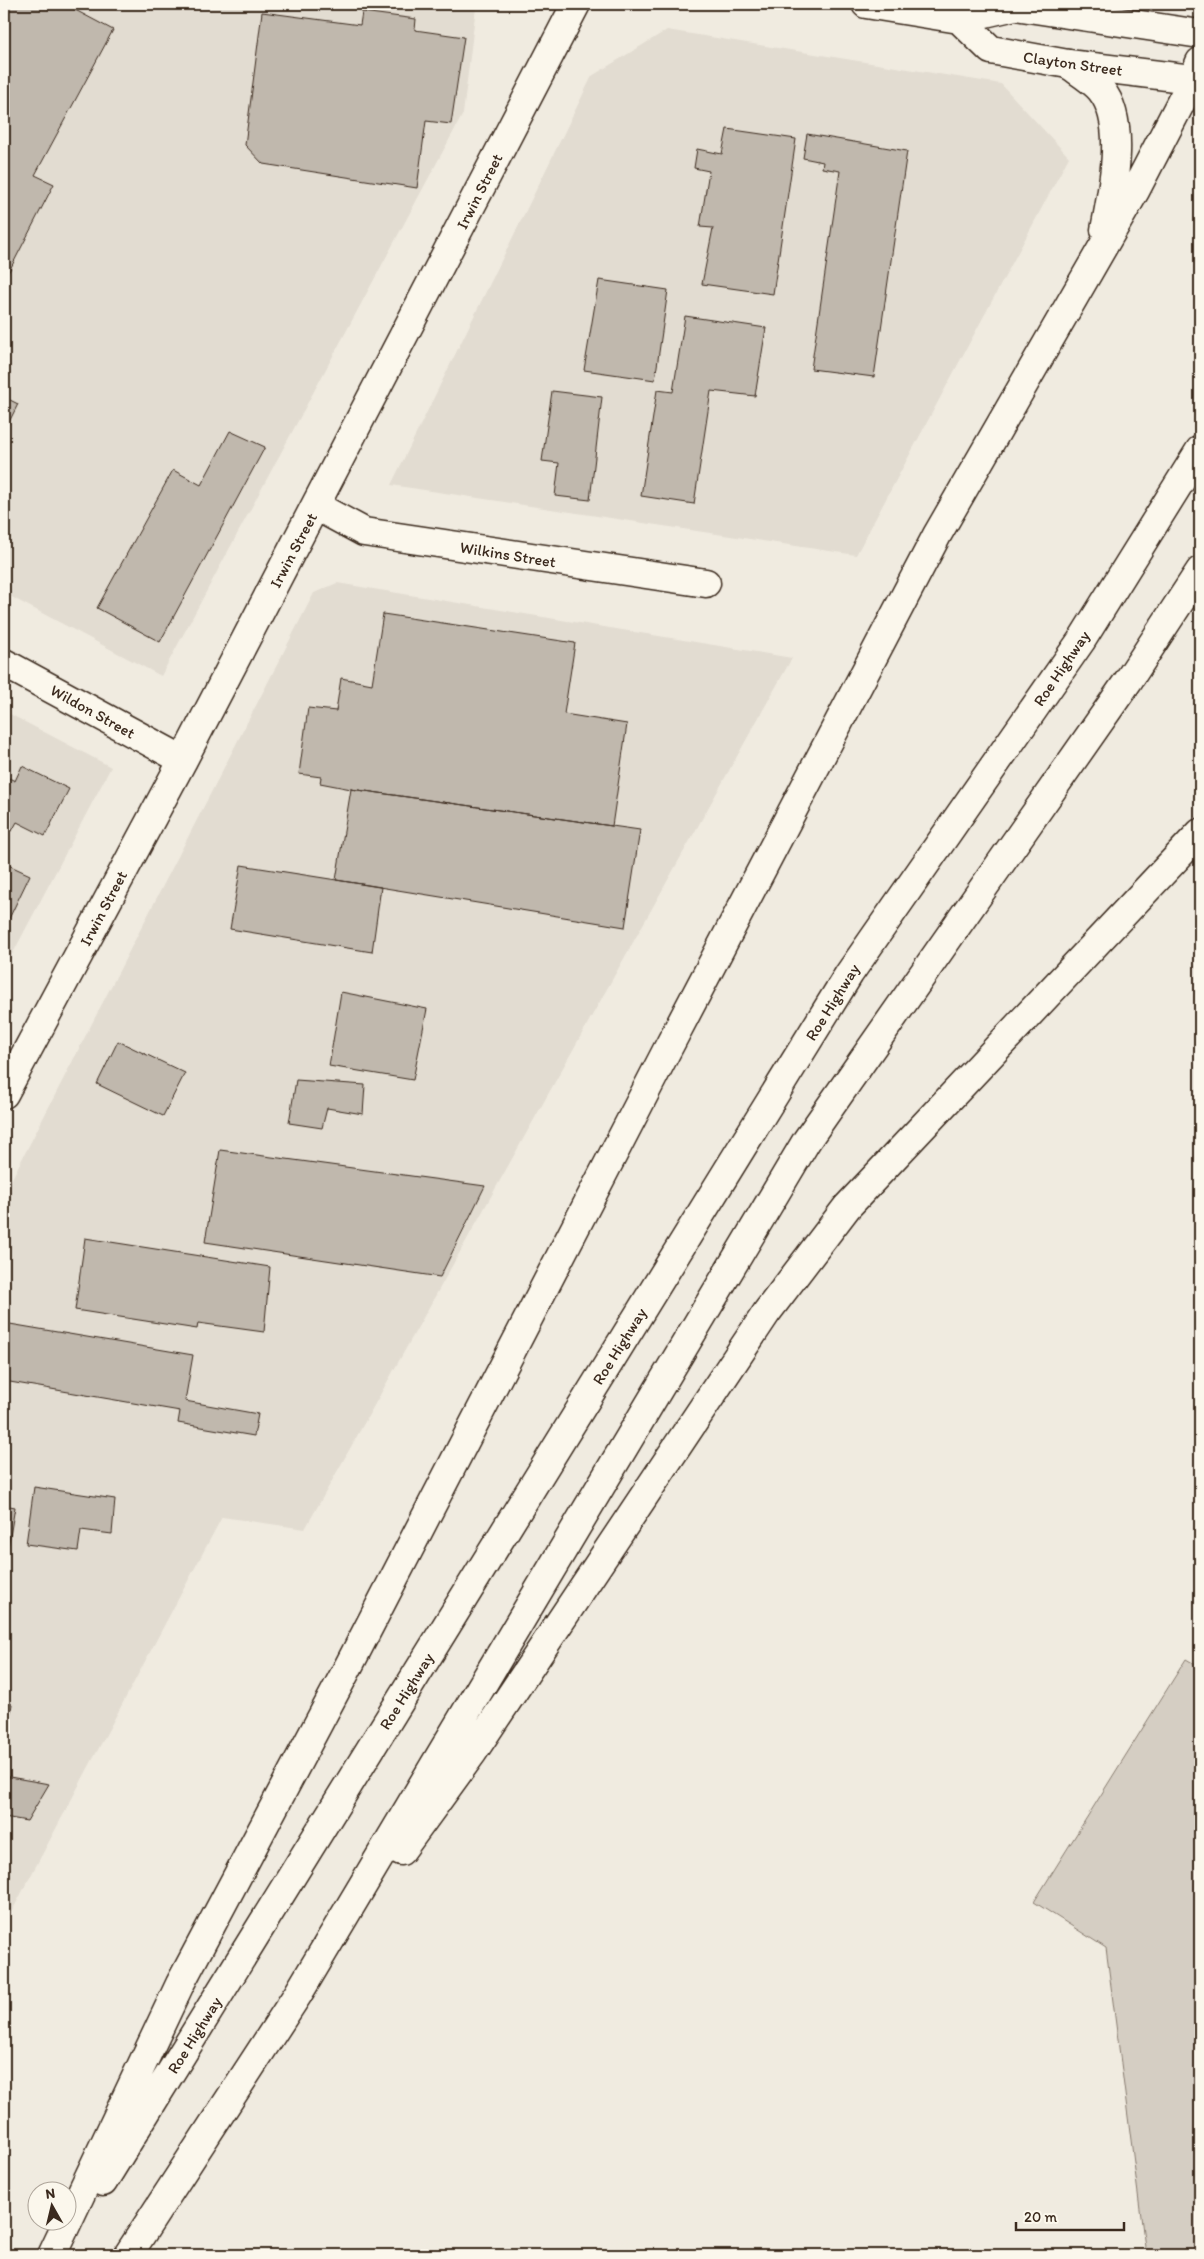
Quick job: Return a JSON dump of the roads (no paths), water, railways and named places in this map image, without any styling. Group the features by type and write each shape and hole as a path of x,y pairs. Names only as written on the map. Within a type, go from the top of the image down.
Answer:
{"main road":[{"name":"Irwin Street","path":"4,1094 183,760 576,4"},
{"path":"866,4 960,19 1015,6 1200,34"},
{"name":"Clayton Street","path":"960,19 991,50 1068,64 1198,74"},
{"path":"1068,64 1102,90 1113,113 1116,163 1102,249"},
{"path":"52,2255 180,1984 349,1666 937,535 1102,249 1198,74"},
{"name":"Roe Highway","path":"58,2255 849,974 1081,641 1200,450"},
{"name":"Wilkins Street","path":"316,506 364,532 706,584"},
{"path":"128,2255 298,1994 807,1140 1128,681 1200,571"},
{"name":"Wildon Street","path":"4,662 183,760"},
{"path":"298,1994 473,1752 767,1312 847,1207 1200,833"}]}
